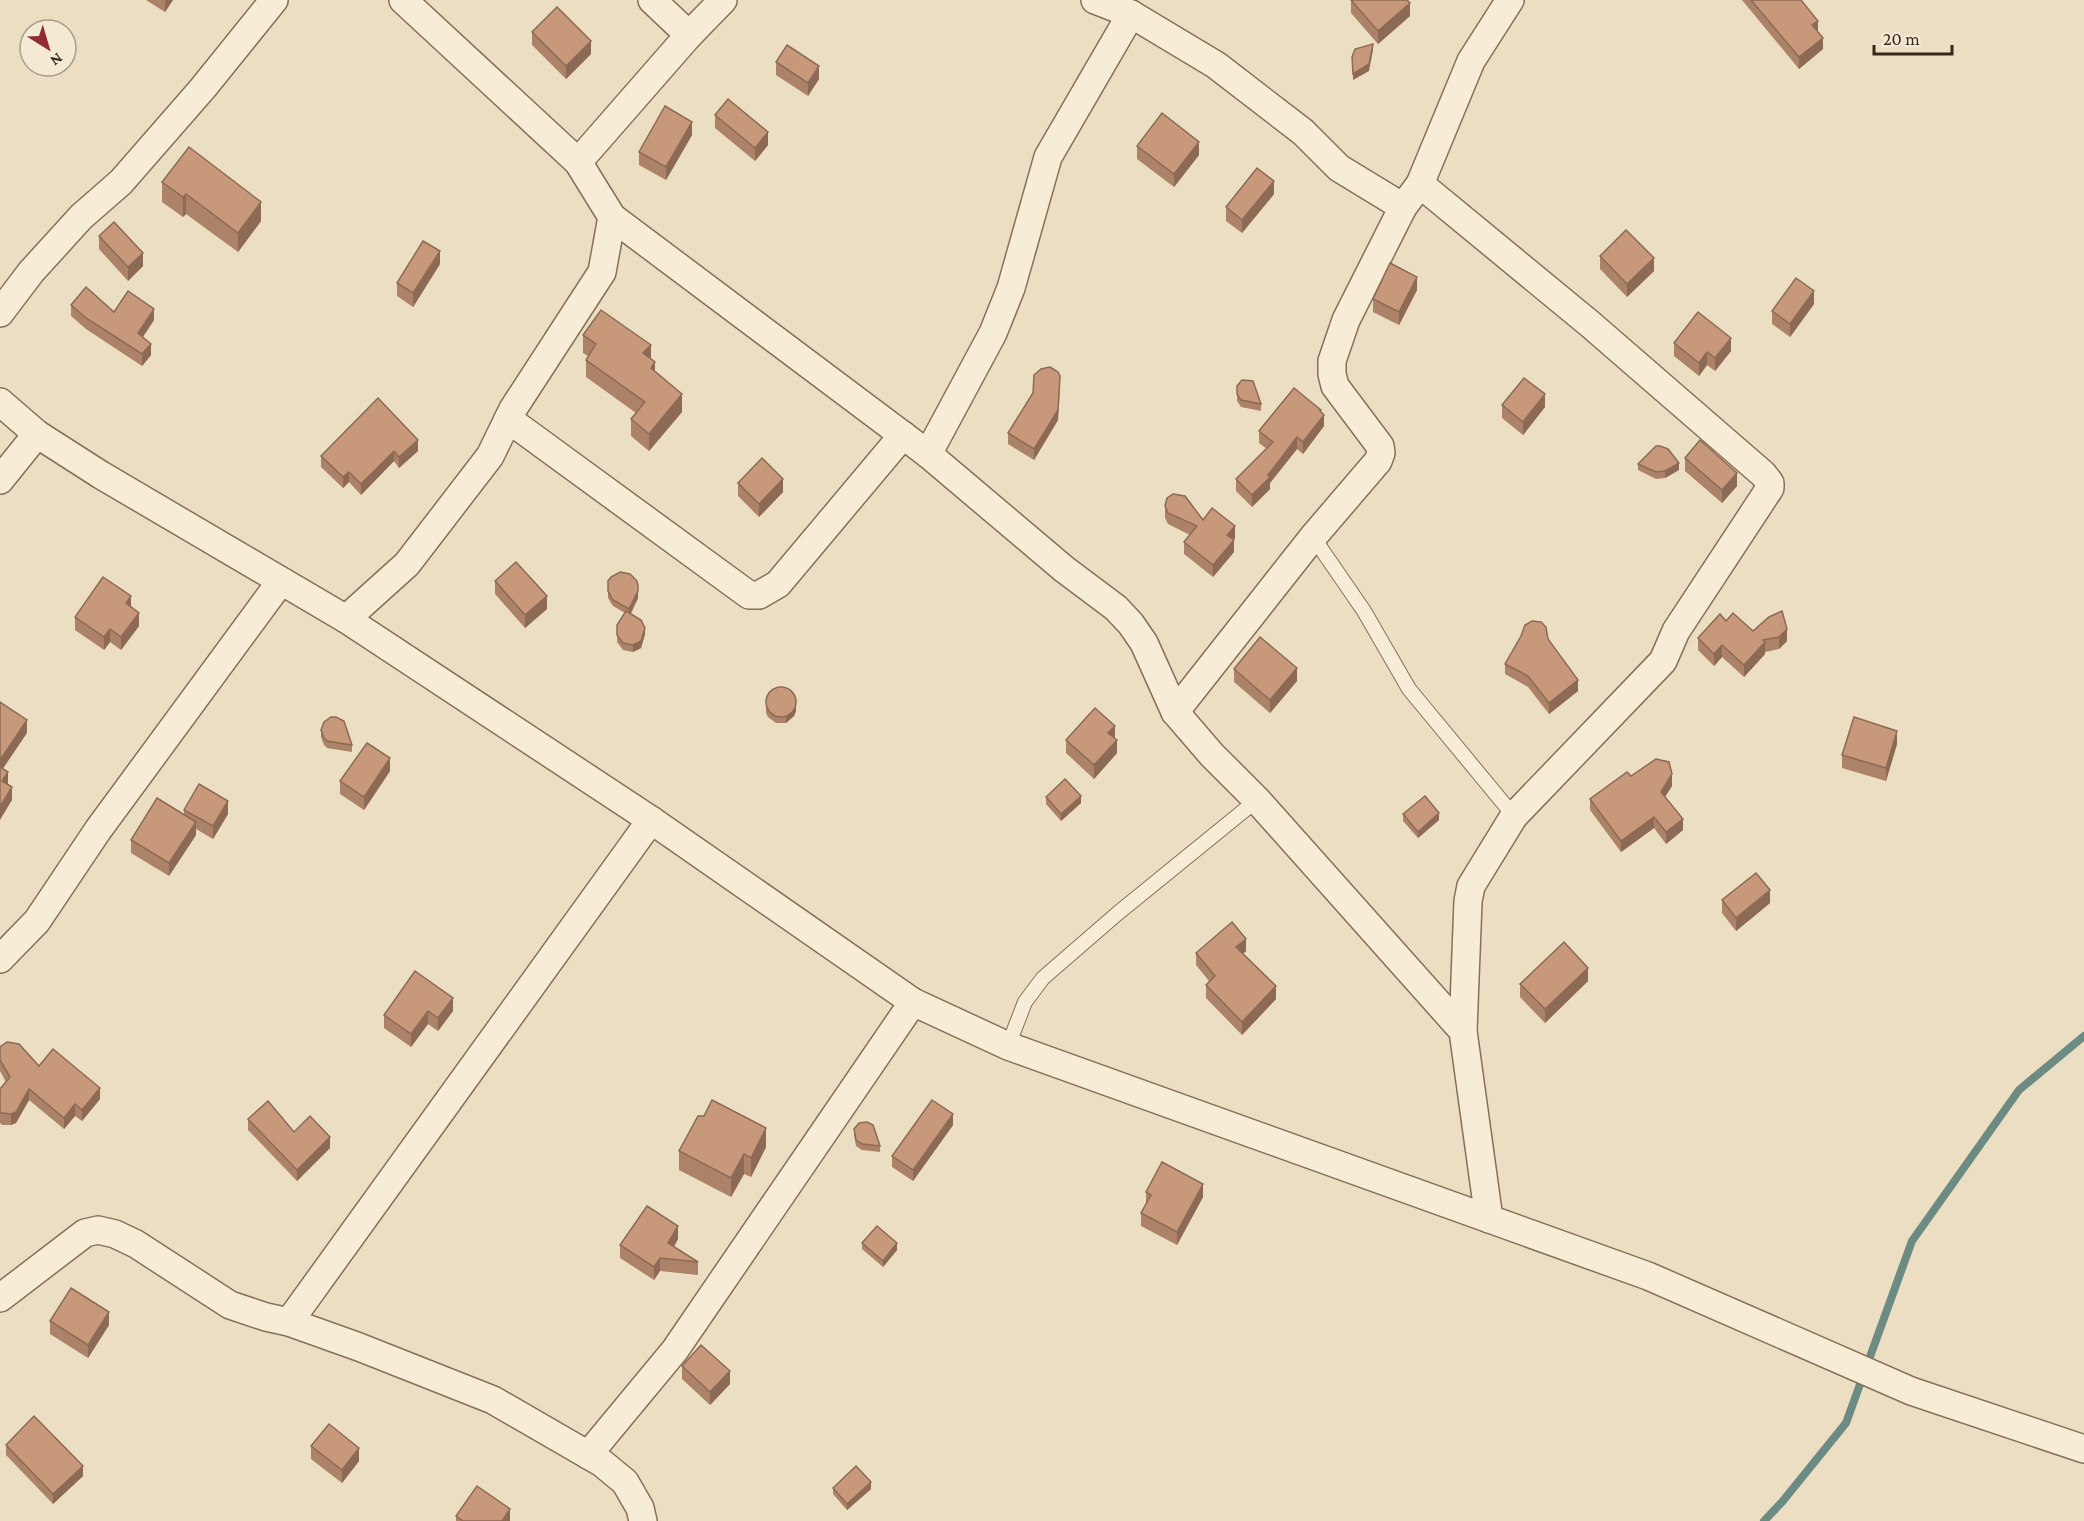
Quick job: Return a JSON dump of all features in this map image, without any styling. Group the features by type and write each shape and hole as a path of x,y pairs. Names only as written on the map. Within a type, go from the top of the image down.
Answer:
{"street":[{"path":"403,0 578,162 612,217 928,454 1064,568 1116,608 1144,643 1175,712 1212,756 1257,800 1463,1031"},
{"path":"652,0 689,35"},
{"path":"578,162 689,35 723,0"},
{"path":"1175,712 1313,537 1373,467 1381,453 1375,438 1335,386 1332,361 1346,320 1403,207 1420,184 1464,74 1510,0"},
{"path":"1099,1 1131,14 1216,65 1303,132 1339,168 1403,207"},
{"path":"0,314 45,256 81,218 121,182 203,88 267,3"},
{"path":"928,454 993,333 1011,288 1048,157 1131,14"},
{"path":"1420,184 1590,324 1763,474 1770,483 1767,495 1677,631 1663,661 1514,816 1471,886 1468,901 1463,1031 1489,1219"},
{"path":"346,619 408,564 490,456 508,419 602,272 612,217"},
{"path":"0,402 37,434 101,475 346,619 651,820 913,1002 1008,1046 1648,1276 1911,1392 2084,1449"},
{"path":"508,419 749,595 759,595 778,584 903,435"},
{"path":"0,480 37,434"},
{"path":"0,959 37,921 98,830 281,581"},
{"path":"289,1322 651,820"},
{"path":"588,1455 675,1350 913,1002"},
{"path":"0,1298 85,1233 98,1230 115,1234 136,1244 230,1305 289,1322 359,1347 493,1400 602,1463 625,1482 640,1508 643,1521"}],"lane":[{"path":"1313,537 1364,611 1409,689 1514,816"},
{"path":"1008,1046 1025,1002 1043,978 1136,898 1257,800"}],"building":[{"path":"1351,0 1407,0 1410,3 1378,31"},
{"path":"1751,0 1801,0 1818,21 1812,25 1823,38 1799,57"},
{"path":"557,7 591,41 566,66 532,32"},
{"path":"1373,44 1369,64 1353,74 1352,57 1355,49"},
{"path":"787,45 819,66 808,83 776,62"},
{"path":"728,99 768,132 755,148 715,115"},
{"path":"665,106 692,122 666,167 639,152"},
{"path":"1162,113 1199,142 1174,174 1137,146"},
{"path":"189,147 261,202 238,233 186,194 183,197 162,182"},
{"path":"1257,168 1274,181 1242,220 1226,207"},
{"path":"114,222 143,253 128,267 99,236"},
{"path":"1626,230 1654,258 1627,284 1600,256"},
{"path":"423,241 440,251 413,293 397,283"},
{"path":"1390,263 1417,277 1399,312 1373,299"},
{"path":"1796,278 1814,291 1790,324 1772,311"},
{"path":"86,287 114,312 128,291 154,309 138,333 151,344 142,354 86,318 71,305"},
{"path":"601,310 651,345 643,353 655,362 651,368 682,394 649,434 631,419 645,402 586,360 596,344 583,335"},
{"path":"1698,312 1731,338 1715,358 1707,352 1699,363 1674,343"},
{"path":"1050,367 1060,376 1058,410 1034,449 1008,433 1033,393 1034,375 1041,369"},
{"path":"1524,378 1545,394 1523,422 1502,405"},
{"path":"1242,380 1253,381 1261,404 1241,400 1237,394 1237,386"},
{"path":"1294,388 1324,415 1303,442 1297,437 1268,475 1270,477 1252,495 1236,479 1273,442 1259,431"},
{"path":"378,398 418,440 399,457 394,451 361,484 349,472 343,477 321,456"},
{"path":"1700,440 1737,473 1722,490 1685,458"},
{"path":"1656,446 1668,449 1679,463 1665,471 1656,472 1638,464"},
{"path":"762,458 783,479 759,504 738,483"},
{"path":"1173,494 1185,496 1203,520 1212,508 1235,526 1227,535 1234,540 1213,565 1184,542 1197,526 1168,513 1165,506 1167,498"},
{"path":"516,562 547,596 525,615 495,581"},
{"path":"620,572 630,574 637,581 638,591 629,609 613,600 608,591 608,581"},
{"path":"103,577 131,596 126,603 139,613 121,637 110,629 104,637 75,617"},
{"path":"626,611 641,620 645,628 641,641 633,645 623,643 617,635 617,625"},
{"path":"1782,611 1787,629 1779,637 1763,640 1765,642 1744,665 1722,645 1714,654 1698,638 1720,614 1726,621 1733,613 1753,631 1769,617"},
{"path":"1532,621 1541,622 1546,627 1548,639 1578,680 1549,703 1528,676 1505,664 1525,625"},
{"path":"1260,637 1297,668 1270,700 1234,669"},
{"path":"781,687 787,688 795,696 795,708 787,716 781,717 775,716 767,708 766,702 767,696 775,688"},
{"path":"0,702 27,720 0,760"},
{"path":"1095,708 1115,726 1108,733 1117,740 1094,765 1066,740"},
{"path":"331,717 344,721 352,745 327,741 324,738 321,730 324,722"},
{"path":"1854,717 1897,731 1886,768 1842,755"},
{"path":"367,743 390,758 364,797 340,781"},
{"path":"1656,759 1669,762 1672,774 1661,792 1683,819 1666,832 1654,817 1621,841 1590,799 1627,772 1631,776"},
{"path":"0,767 8,772 2,781 12,787 0,807"},
{"path":"1065,779 1081,796 1061,814 1046,797"},
{"path":"199,784 228,801 213,826 184,810"},
{"path":"1425,796 1439,813 1418,832 1403,814"},
{"path":"157,798 196,822 169,863 131,840"},
{"path":"1756,873 1770,890 1736,918 1722,900"},
{"path":"1232,922 1246,939 1236,947 1276,986 1242,1022 1206,985 1215,976 1196,953"},
{"path":"1564,942 1588,968 1545,1009 1520,984"},
{"path":"415,971 453,998 438,1018 428,1011 411,1034 384,1015"},
{"path":"7,1042 19,1044 39,1066 53,1049 100,1088 82,1110 75,1104 64,1118 29,1089 16,1112 2,1113 0,1112 0,1089 10,1077 0,1060 0,1047"},
{"path":"712,1100 766,1128 751,1158 744,1154 731,1178 679,1151 698,1116 704,1116"},
{"path":"932,1100 953,1114 913,1170 892,1156"},
{"path":"268,1101 294,1132 310,1116 330,1137 297,1170 248,1119"},
{"path":"867,1122 873,1125 880,1146 862,1144 856,1140 854,1129 859,1123"},
{"path":"1162,1162 1203,1184 1177,1232 1141,1213 1151,1195 1146,1192"},
{"path":"647,1206 678,1226 668,1243 698,1262 660,1258 654,1267 620,1245"},
{"path":"877,1226 897,1243 883,1261 862,1243"},
{"path":"71,1288 109,1312 88,1345 50,1321"},
{"path":"701,1345 730,1371 710,1392 682,1366"},
{"path":"34,1416 83,1466 53,1494 6,1445"},
{"path":"329,1424 359,1448 342,1470 311,1446"},
{"path":"856,1466 871,1482 847,1504 833,1488"},
{"path":"477,1486 510,1509 502,1521 463,1521 456,1516"}],"waterway":[{"path":"1764,1521 1846,1423 1912,1241 2019,1090 2084,1036"}]}
